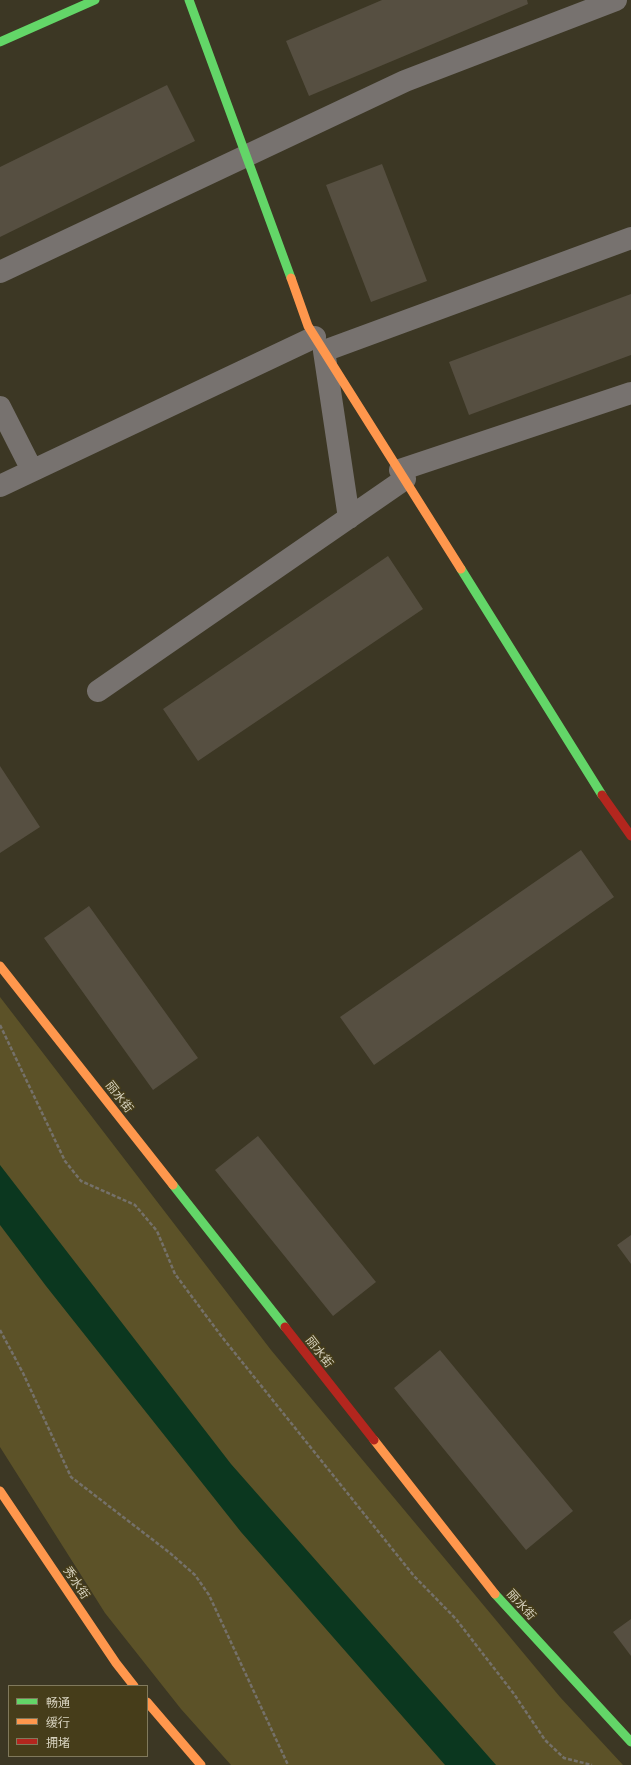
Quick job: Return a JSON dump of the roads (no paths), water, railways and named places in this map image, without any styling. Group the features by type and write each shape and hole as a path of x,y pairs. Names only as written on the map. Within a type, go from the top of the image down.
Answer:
{"street":[{"path":"0,42 95,0"},
{"path":"189,0 308,326 595,785 631,836"},
{"path":"0,272 405,81 616,0"},
{"path":"0,486 32,470 320,344 631,238"},
{"path":"320,344 349,518"},
{"path":"98,691 349,518 402,475 631,393"},
{"path":"0,407 32,470"},
{"name":"丽水街","path":"0,966 498,1598 631,1742"},
{"name":"秀水街","path":"0,1491 90,1625 133,1685"},
{"path":"148,1703 201,1765"}]}
